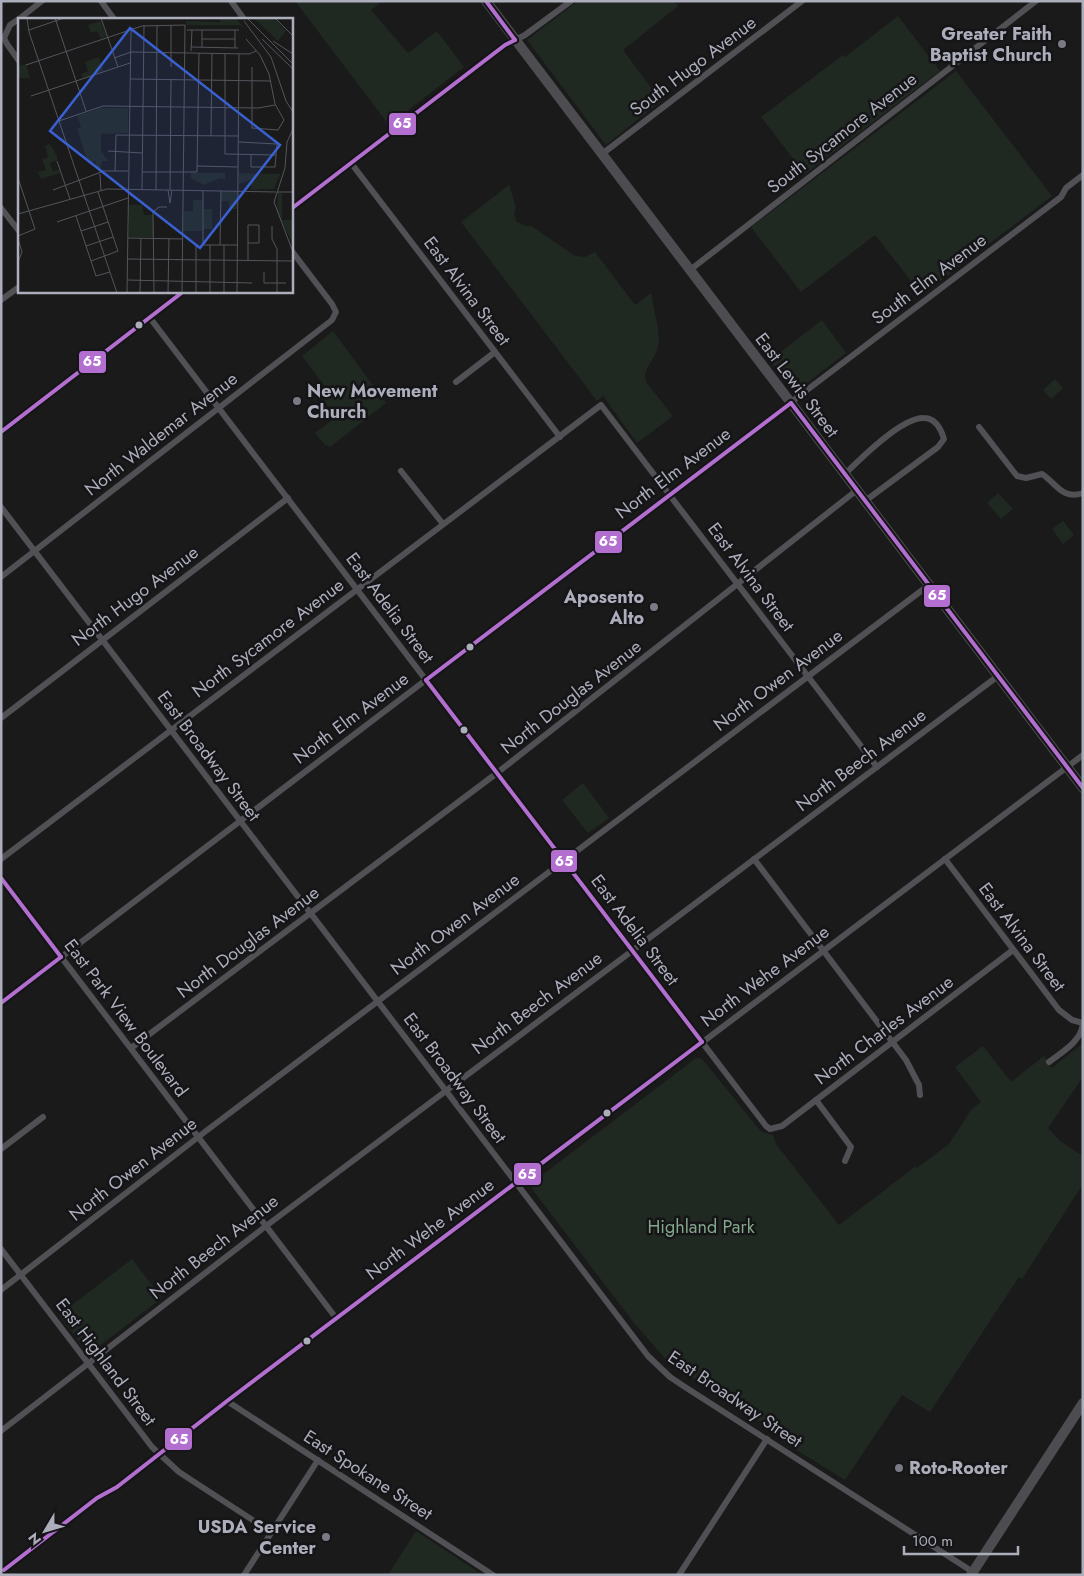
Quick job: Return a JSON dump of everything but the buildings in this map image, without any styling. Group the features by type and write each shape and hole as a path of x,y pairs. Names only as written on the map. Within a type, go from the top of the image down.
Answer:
{"main road":[{"name":"East Lewis Street","path":"486,1 1083,788"},
{"path":"972,1574 1083,1403"}],"street":[{"path":"20,18 42,1"},
{"path":"101,1 113,18"},
{"path":"231,1 243,18"},
{"path":"292,208 505,45 525,35 571,1"},
{"name":"South Hugo Avenue","path":"602,154 802,1"},
{"name":"South Sycamore Avenue","path":"690,270 1036,1"},
{"path":"18,20 10,25 4,38 18,60"},
{"name":"East Alvina Street","path":"352,163 560,437"},
{"name":"South Elm Avenue","path":"791,403 1061,197 1066,188 1083,175"},
{"path":"1,208 18,230"},
{"name":"North Waldemar Avenue","path":"1,576 332,320 336,312 332,304 292,251"},
{"path":"1,300 18,288"},
{"path":"1,432 183,292"},
{"name":"East Adelia Street","path":"150,318 762,1122 770,1129"},
{"path":"456,382 496,352"},
{"name":"North Elm Avenue","path":"1,1003 791,403"},
{"name":"East Alvina Street","path":"601,405 877,767"},
{"name":"North Sycamore Avenue","path":"1,859 601,405"},
{"path":"845,474 877,443 914,420 925,418 934,421 938,425 944,439 938,448 865,501"},
{"path":"979,426 1017,476 1026,478 1042,474 1055,487 1069,495 1083,493"},
{"path":"401,470 443,524"},
{"name":"North Douglas Avenue","path":"131,1048 497,774 857,490"},
{"name":"North Hugo Avenue","path":"1,718 288,498"},
{"name":"East Broadway Street","path":"1,507 648,1356 670,1377 972,1574"},
{"name":"North Owen Avenue","path":"1,1290 198,1137 929,585"},
{"name":"North Beech Avenue","path":"1,1431 445,1090 998,676"},
{"name":"North Wehe Avenue","path":"2,1569 97,1498 118,1487 336,1318 1083,755"},
{"name":"East Alvina Street","path":"945,859 1059,1010 1072,1020 1083,1023"},
{"path":"754,860 894,1042 914,1073 919,1085 920,1095"},
{"name":"East Park View Boulevard","path":"1,878 336,1318"},
{"name":"North Charles Avenue","path":"770,1129 782,1126 1014,950"},
{"path":"1049,1062 1077,1039 1082,1030 1083,1023"},
{"path":"816,1100 851,1147 845,1161"},
{"path":"1,1149 43,1117"},
{"name":"East Highland Street","path":"1,1249 152,1447 179,1472 272,1532"},
{"name":"East Spokane Street","path":"227,1401 493,1575"},
{"path":"679,1575 767,1439"},
{"path":"244,1575 318,1460"},
{"path":"2,1569 11,1575"}],"green space":[{"path":"295,1 382,1 371,10 408,53 437,31 464,67 389,125"},
{"path":"578,1 674,1 678,6 623,50 661,101 606,145 527,40"},
{"path":"898,16 940,71 805,174 761,117 843,55 845,57"},
{"path":"956,71 1052,196 922,295 875,235 801,292 751,227"},
{"path":"509,185 516,207 514,213 516,221 533,227 575,256 585,257 595,252 635,305 651,293 652,295 659,343 645,375 646,382 673,416 637,443 603,396 597,401 461,222"},
{"path":"822,320 846,353 799,389 794,390 789,387 770,360"},
{"path":"333,331 386,403 330,447 326,446 315,433 336,417 318,392 325,387 302,356"},
{"path":"1055,379 1063,388 1051,399 1043,390"},
{"path":"998,493 1013,509 1001,519 987,503"},
{"path":"1063,521 1074,535 1063,544 1052,529"},
{"path":"583,783 609,818 588,833 562,800"},
{"name":"Highland Park","path":"1083,1043 1083,1077 1048,1128 1060,1141 1083,1156 1083,1184 1022,1279 1019,1277 930,1412 902,1395 845,1480 782,1441 780,1434 669,1363 634,1323 532,1189 533,1182 696,1058 702,1059 762,1132 773,1135 776,1144 839,1225 916,1166 917,1168 949,1144 971,1110 981,1102 955,1067 983,1046 1011,1082 1044,1056 1052,1068"},
{"path":"132,1259 162,1298 89,1354 59,1315"},
{"path":"416,1531 483,1575 388,1575"}],"transit line":[{"name":"65","path":"486,1 515,40"},
{"name":"65","path":"292,208 505,45 515,40"},
{"name":"65","path":"1,432 183,292"},
{"name":"65","path":"791,403 1083,788"},
{"name":"65","path":"426,680 791,403"},
{"name":"65","path":"426,680 702,1042"},
{"name":"65","path":"1,878 61,957"},
{"name":"65","path":"1,1003 61,957"},
{"name":"65","path":"4,1570 97,1498 117,1487 227,1401 702,1042"}],"place":[{"name":"Greater Faith Baptist Church","path":"1062,44"},
{"name":"New Movement Church","path":"297,401"},
{"name":"Aposento Alto","path":"654,607"},
{"name":"Roto-Rooter","path":"899,1468"},
{"name":"USDA Service Center","path":"326,1537"}]}
